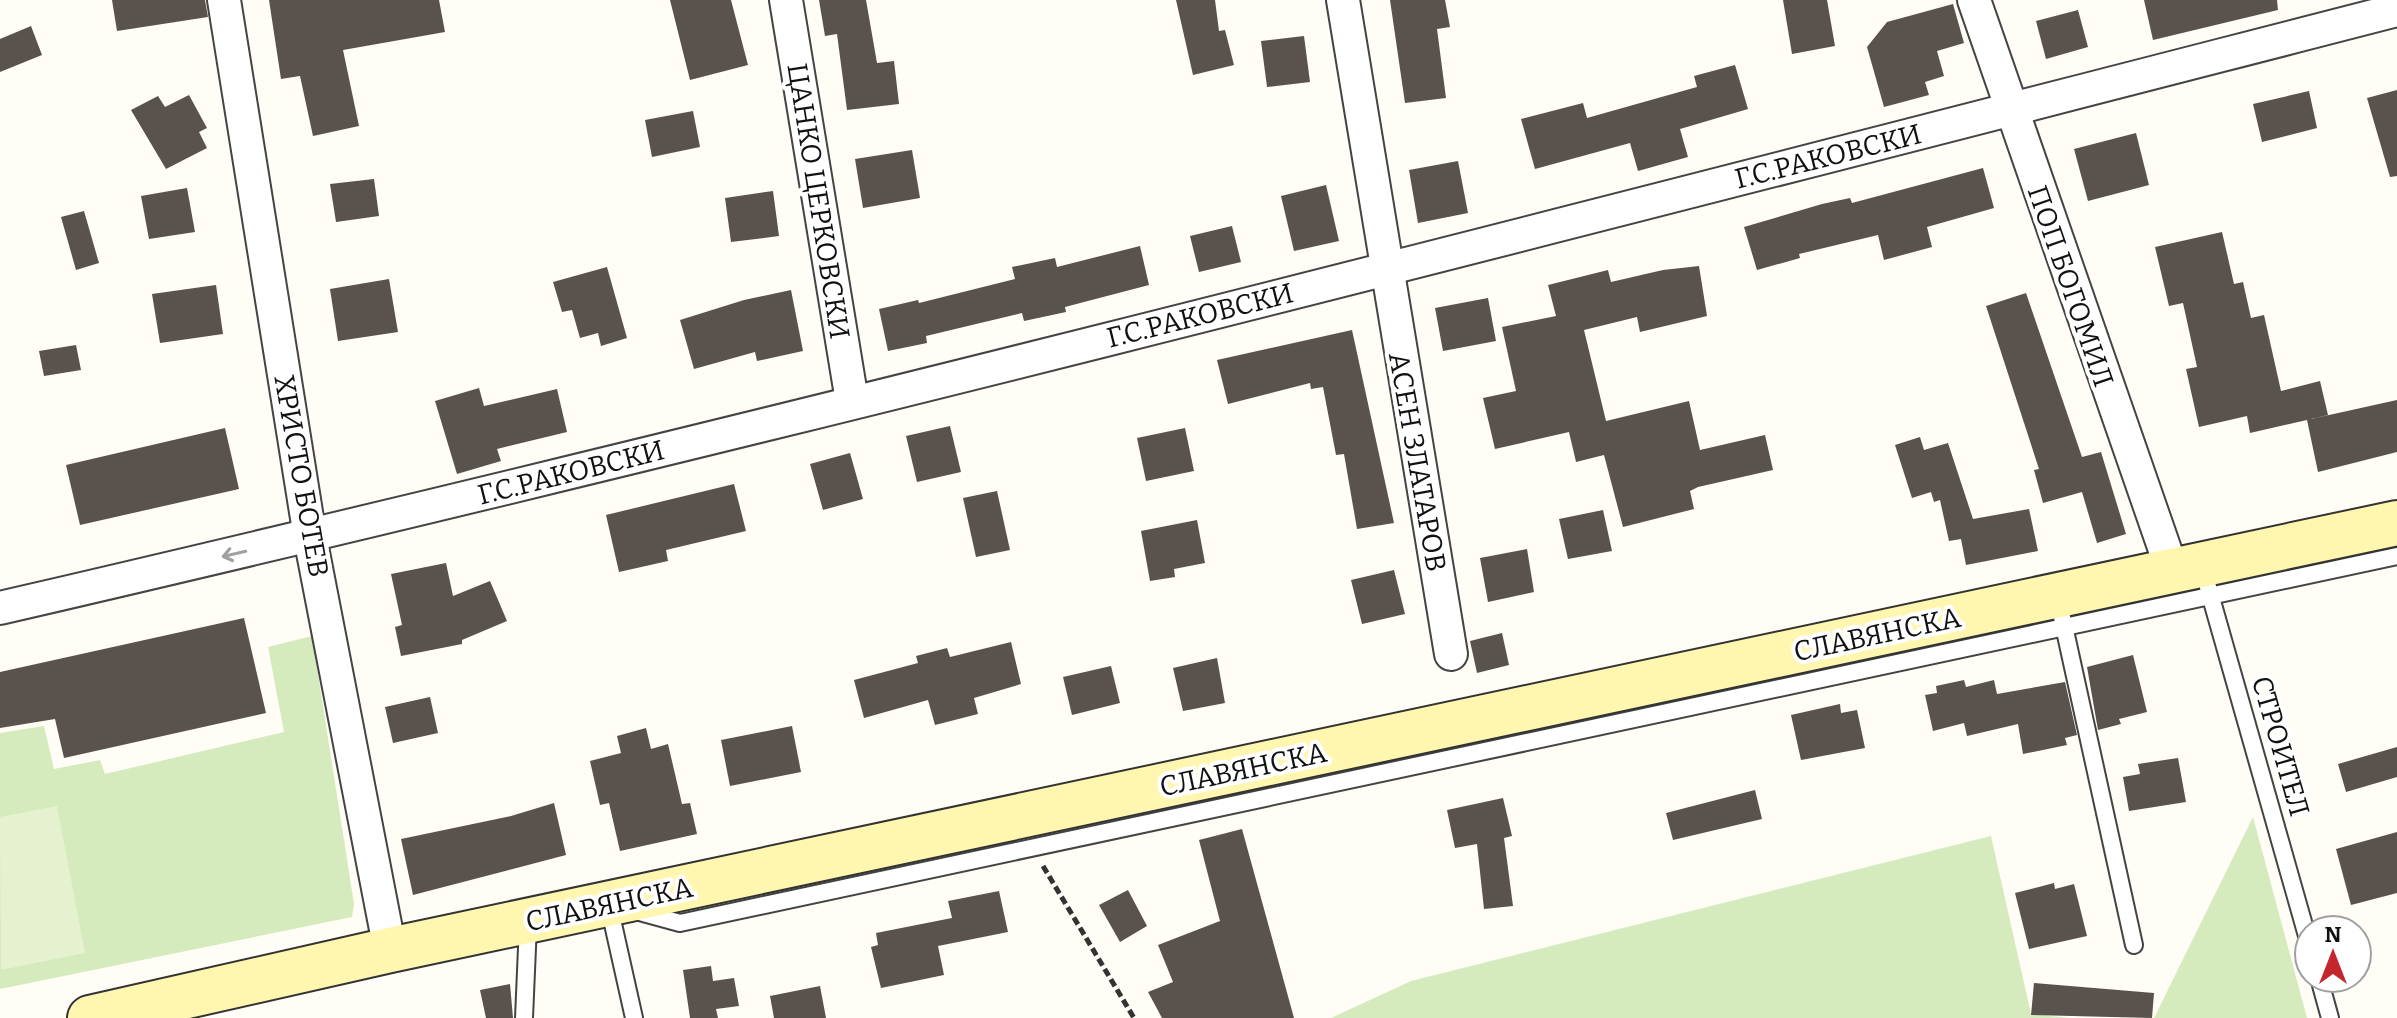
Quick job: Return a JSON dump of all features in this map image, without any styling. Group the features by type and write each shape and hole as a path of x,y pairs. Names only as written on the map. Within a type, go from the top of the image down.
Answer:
{"street":[{"name":"ХРИСТО БОТЕВ","path":"224,0 310,537 390,950"},
{"name":"ЦАНКО ЦЕРКОВСКИ","path":"786,0 852,401"},
{"name":"АСЕН ЗЛАТАРОВ","path":"1343,0 1385,270 1451,654"},
{"name":"ПОП БОГОМИЛ","path":"1974,0 2009,109 2195,577"},
{"name":"Г.С.РАКОВСКИ","path":"0,608 310,537 1385,270 2397,10"},
{"name":"СЛАВЯНСКА","path":"90,1018 609,904 2061,611 2397,523"}],"lane":[{"path":"2195,577 2397,556"},
{"name":"СТРОИТЕЛ","path":"2195,577 2300,914"},
{"path":"634,1018 609,904 680,923 1032,848 2061,611 2134,945"},
{"path":"524,1018 528,921"},
{"path":"2323,994 2330,1018"}],"path":[{"path":"1032,848 1134,1018"}],"green space":[{"path":"312,636 354,904 352,917 0,989 0,733 44,726 54,769 100,760 105,774 284,732 268,647"},
{"path":"57,806 85,953 1,970 0,817"},
{"path":"2253,817 2293,966 2293,994 2301,994 2307,1018 2154,1018"},
{"path":"1991,836 2031,1014 2070,1018 1331,1018 1411,981"}],"building":[{"path":"112,0 205,0 208,17 117,31"},
{"path":"269,0 439,0 445,32 343,50 359,126 313,136 300,76 281,79"},
{"path":"670,0 731,0 748,65 690,80"},
{"path":"819,0 866,0 877,63 894,61 899,104 847,110 837,34 825,36"},
{"path":"1176,0 1215,0 1219,31 1225,30 1234,65 1193,75"},
{"path":"1390,0 1445,0 1450,27 1437,29 1446,98 1405,103"},
{"path":"1783,0 1827,0 1835,46 1792,54"},
{"path":"2144,0 2277,0 2278,10 2153,40"},
{"path":"1953,4 1964,43 1937,51 1944,76 1925,82 1929,95 1884,107 1867,47 1887,22"},
{"path":"2078,10 2088,47 2046,59 2036,21"},
{"path":"31,26 42,55 0,72 0,39"},
{"path":"1304,36 1310,82 1267,87 1261,41"},
{"path":"1735,65 1748,109 1680,129 1688,157 1638,171 1630,143 1535,169 1521,119 1583,103 1587,118 1697,87 1694,76"},
{"path":"2397,90 2397,176 2390,177 2367,98"},
{"path":"2309,91 2317,128 2262,142 2253,104"},
{"path":"189,95 207,128 199,132 207,148 166,169 131,110 158,96 165,107"},
{"path":"693,111 700,147 652,157 645,120"},
{"path":"2136,133 2149,185 2088,201 2074,149"},
{"path":"912,150 920,198 863,208 855,159"},
{"path":"1458,161 1468,213 1418,223 1409,170"},
{"path":"1983,168 1994,208 1927,227 1932,247 1884,260 1878,235 1799,254 1800,258 1757,270 1744,227 1822,204 1850,198 1852,203"},
{"path":"374,179 379,216 336,222 330,184"},
{"path":"1326,185 1339,241 1294,251 1281,196"},
{"path":"187,188 195,232 149,239 141,196"},
{"path":"773,191 779,236 731,242 725,198"},
{"path":"84,211 99,263 76,270 61,217"},
{"path":"1232,226 1241,262 1199,272 1190,236"},
{"path":"2222,232 2234,284 2243,282 2251,318 2264,315 2281,391 2320,381 2328,415 2311,419 2397,400 2397,452 2318,472 2307,420 2250,433 2247,416 2199,427 2186,369 2197,367 2183,303 2169,306 2155,247"},
{"path":"1140,246 1149,285 1065,307 1066,312 1024,321 1022,313 926,336 927,343 888,351 879,309 918,300 919,303 1015,279 1012,267 1055,258 1057,267"},
{"path":"1699,266 1707,316 1640,332 1637,317 1584,330 1606,421 1689,401 1700,450 1765,435 1773,470 1698,487 1690,491 1694,509 1623,527 1604,455 1576,462 1569,432 1495,449 1483,398 1516,391 1502,327 1556,316 1548,285 1608,270 1611,282 1663,270"},
{"path":"607,267 627,338 601,346 598,333 580,338 572,310 562,312 553,282"},
{"path":"389,279 398,332 338,341 330,289"},
{"path":"216,285 223,334 160,343 152,294"},
{"path":"791,290 803,351 757,361 755,352 694,369 680,320 744,300"},
{"path":"2026,293 2082,457 2101,452 2126,534 2097,543 2082,492 2043,503 2034,470 2039,469 1986,306"},
{"path":"1488,298 1496,341 1443,351 1435,308"},
{"path":"1352,330 1394,523 1357,529 1344,454 1336,455 1323,387 1311,389 1310,383 1228,404 1217,360"},
{"path":"76,345 81,370 44,376 39,351"},
{"path":"479,388 484,406 557,389 567,432 497,449 501,461 457,474 435,401"},
{"path":"950,426 961,472 917,482 906,436"},
{"path":"225,428 239,489 80,525 66,465"},
{"path":"1185,428 1194,471 1146,481 1137,438"},
{"path":"1920,437 1924,450 1948,443 1973,519 2029,509 2038,551 1966,565 1961,539 1949,541 1940,500 1934,502 1931,492 1912,498 1895,445"},
{"path":"850,453 863,499 823,510 810,464"},
{"path":"734,484 746,531 666,550 668,561 619,572 606,515"},
{"path":"997,491 1010,550 976,557 963,498"},
{"path":"1603,510 1612,551 1568,559 1559,519"},
{"path":"1197,520 1205,563 1174,569 1175,577 1150,581 1141,531"},
{"path":"1527,549 1534,592 1488,602 1480,558"},
{"path":"446,563 453,596 490,581 507,621 462,640 462,644 401,656 395,627 402,625 391,574"},
{"path":"1394,570 1405,614 1362,624 1351,580"},
{"path":"244,618 266,713 64,758 55,719 0,728 0,672"},
{"path":"1502,633 1509,665 1477,673 1470,641"},
{"path":"1011,642 1021,684 974,698 978,714 935,725 928,700 864,718 854,680 918,663 916,656 947,648 950,657"},
{"path":"2133,655 2147,712 2119,719 2121,724 2098,730 2087,667"},
{"path":"1217,658 1225,703 1183,711 1173,668"},
{"path":"1111,666 1120,703 1072,715 1063,677"},
{"path":"1964,680 1966,687 1994,680 1997,694 2065,682 2077,735 2065,738 2067,745 2023,754 2018,724 1967,736 1964,723 1933,731 1925,695 1937,693 1936,686"},
{"path":"430,697 438,733 393,743 385,707"},
{"path":"1840,704 1841,713 1857,710 1865,748 1801,760 1791,715"},
{"path":"792,726 801,772 730,786 721,740"},
{"path":"646,728 651,749 668,744 682,804 690,803 697,834 620,851 609,803 600,805 590,761 621,753 617,736"},
{"path":"2397,747 2397,777 2346,792 2338,764"},
{"path":"2178,758 2186,802 2129,811 2123,777 2140,774 2138,764"},
{"path":"1755,790 1762,819 1673,840 1666,813"},
{"path":"1503,798 1512,836 1504,838 1513,906 1484,909 1477,844 1455,848 1447,810"},
{"path":"554,803 566,855 413,895 401,839 511,816"},
{"path":"1242,829 1294,1018 1162,1018 1148,992 1173,982 1158,945 1220,921 1199,840"},
{"path":"2397,832 2397,893 2351,905 2336,849"},
{"path":"2054,883 2055,889 2074,884 2087,936 2029,949 2015,893"},
{"path":"1128,890 1147,926 1120,942 1099,905"},
{"path":"999,891 1008,932 938,946 944,975 881,988 871,947 878,945 876,933 952,918 948,901"},
{"path":"711,966 713,981 734,978 739,1006 716,1009 718,1018 690,1018 683,970"},
{"path":"2034,983 2154,993 2152,1018 2031,1015"},
{"path":"510,984 513,1018 486,1018 480,990"},
{"path":"820,986 826,1018 774,1018 770,996"}]}
